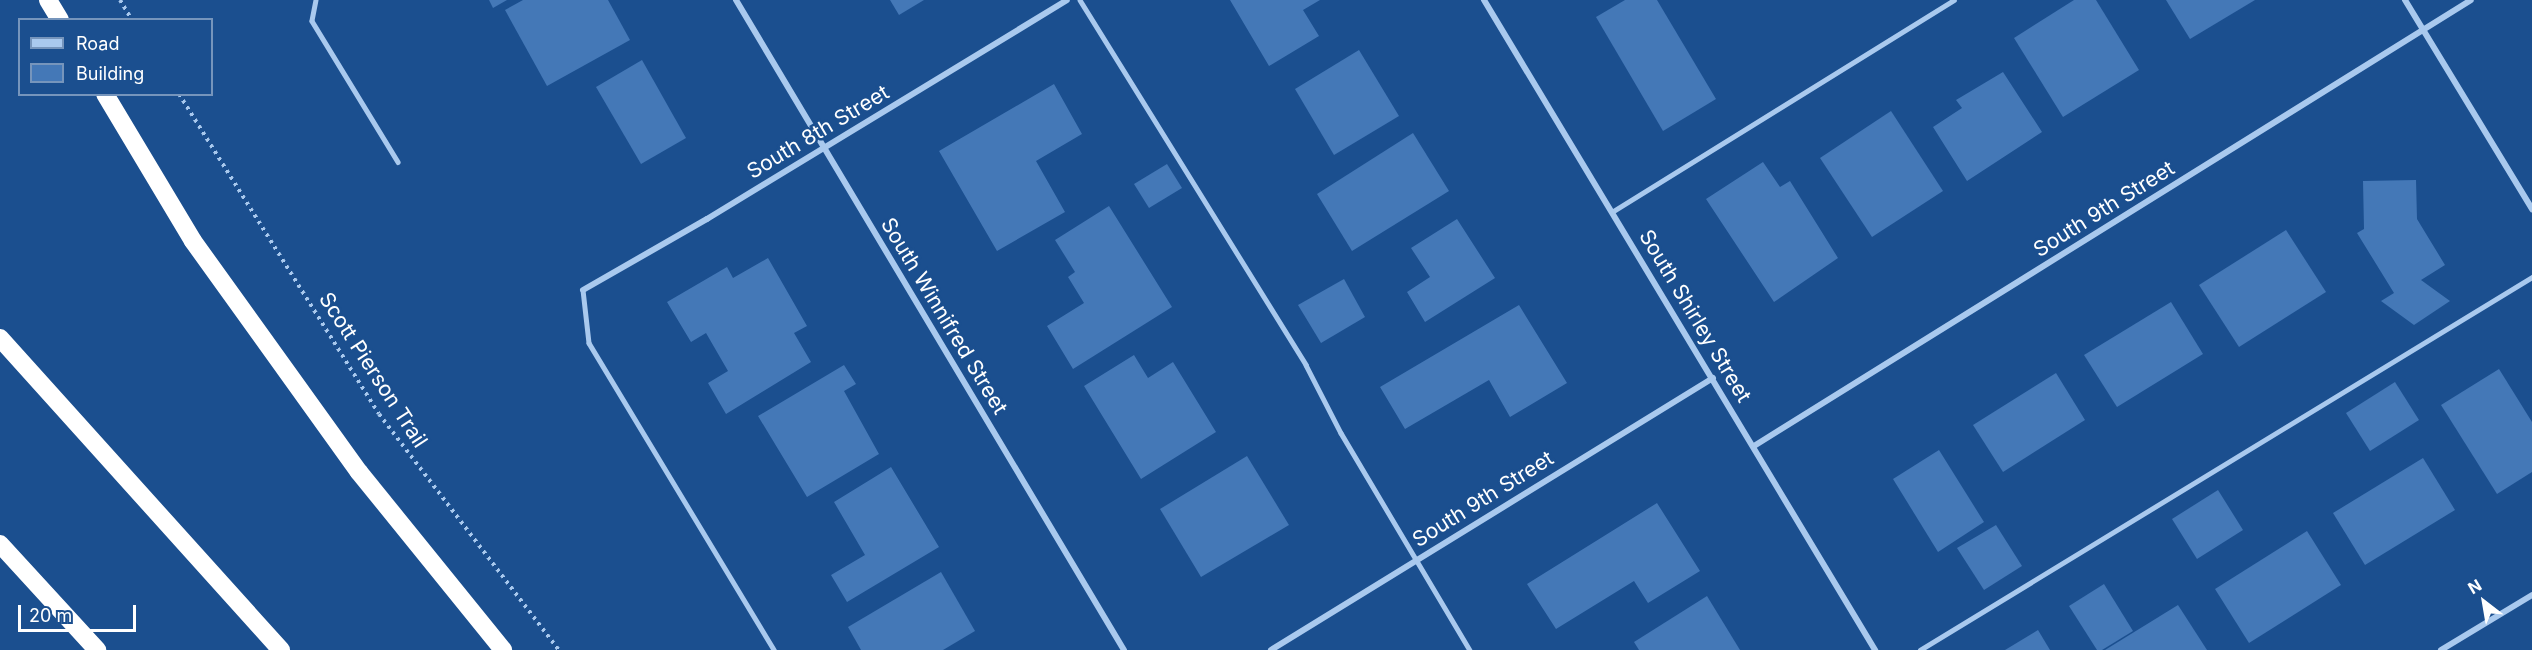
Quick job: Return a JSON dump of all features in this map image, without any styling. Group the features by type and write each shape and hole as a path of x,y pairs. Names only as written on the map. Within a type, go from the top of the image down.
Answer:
{"highway":[{"path":"48,0 59,18"},
{"path":"106,96 193,241 359,472 503,650"},
{"path":"0,338 281,650"},
{"path":"0,543 97,650"}],"street":[{"name":"South Winnifred Street","path":"736,0 1124,650"},
{"name":"South 8th Street","path":"584,290 707,219 1067,0"},
{"name":"South Shirley Street","path":"1484,0 1875,650"},
{"path":"2405,0 2532,209"},
{"name":"South 9th Street","path":"1754,446 2471,0"},
{"name":"South 9th Street","path":"1271,650 1713,378"},
{"path":"2440,650 2532,595"}],"lane":[{"path":"316,0 312,21 398,162"},
{"path":"1080,0 1305,365 1341,433 1415,561 1470,650"},
{"path":"1612,212 1954,0"},
{"path":"1920,650 2532,276"},
{"path":"584,290 589,343 774,650"}],"path":[{"path":"120,0 131,18"},
{"name":"Scott Pierson Trail","path":"180,96 380,414 559,650"}],"building":[{"path":"489,0 507,0 493,8"},
{"path":"523,0 608,0 630,40 547,86 505,10"},
{"path":"890,0 924,0 899,15"},
{"path":"1230,0 1320,0 1303,10 1319,36 1269,66"},
{"path":"1625,0 1657,0 1716,99 1663,131 1596,17"},
{"path":"2074,0 2096,0 2139,70 2063,117 2014,38"},
{"path":"2166,0 2255,0 2190,39"},
{"path":"1359,50 1399,116 1334,155 1295,89"},
{"path":"642,60 686,138 641,164 596,87"},
{"path":"2003,72 2042,132 1967,181 1933,127 1962,108 1956,100"},
{"path":"1054,84 1082,134 1036,161 1065,212 997,251 939,151"},
{"path":"1891,111 1943,191 1872,237 1820,158"},
{"path":"1413,133 1449,191 1352,251 1317,194"},
{"path":"1763,162 1780,187 1790,181 1838,258 1774,302 1706,199"},
{"path":"1167,164 1182,188 1149,208 1134,184"},
{"path":"2416,180 2417,219 2445,265 2421,280 2450,301 2414,325 2381,301 2394,293 2357,233 2364,229 2363,181"},
{"path":"1109,206 1172,307 1073,369 1047,326 1084,303 1068,277 1075,272 1055,240"},
{"path":"1457,219 1495,278 1425,322 1407,292 1430,277 1411,248"},
{"path":"2286,230 2326,292 2239,347 2199,285"},
{"path":"768,258 807,326 794,333 811,362 726,414 708,383 728,371 706,333 691,342 667,302 727,267 733,278"},
{"path":"1344,279 1365,317 1321,343 1298,305"},
{"path":"2171,302 2203,354 2117,407 2084,355"},
{"path":"1519,305 1567,383 1510,417 1489,380 1405,429 1380,387"},
{"path":"1134,355 1148,378 1173,362 1216,432 1141,479 1084,386"},
{"path":"844,365 856,384 844,391 879,454 807,497 758,416"},
{"path":"2499,369 2532,422 2532,472 2497,494 2441,405"},
{"path":"2056,373 2085,420 2003,472 1973,425"},
{"path":"2395,382 2419,420 2370,451 2346,413"},
{"path":"1939,450 1984,522 1938,552 1893,479"},
{"path":"1247,456 1289,525 1201,577 1160,509"},
{"path":"2423,458 2455,510 2365,565 2333,513"},
{"path":"891,467 939,547 847,602 831,575 865,555 834,502"},
{"path":"2218,490 2243,530 2197,559 2172,519"},
{"path":"1657,503 1700,571 1648,603 1634,581 1556,629 1527,584"},
{"path":"1996,525 2022,566 1984,590 1957,548"},
{"path":"2307,531 2341,585 2249,643 2215,589"},
{"path":"941,572 975,631 943,650 861,650 848,627"},
{"path":"2104,584 2133,631 2102,650 2097,650 2069,606"},
{"path":"1707,596 1740,650 1639,650 1634,642"},
{"path":"2178,605 2207,650 2105,650"},
{"path":"2038,630 2050,650 2005,650"}]}
